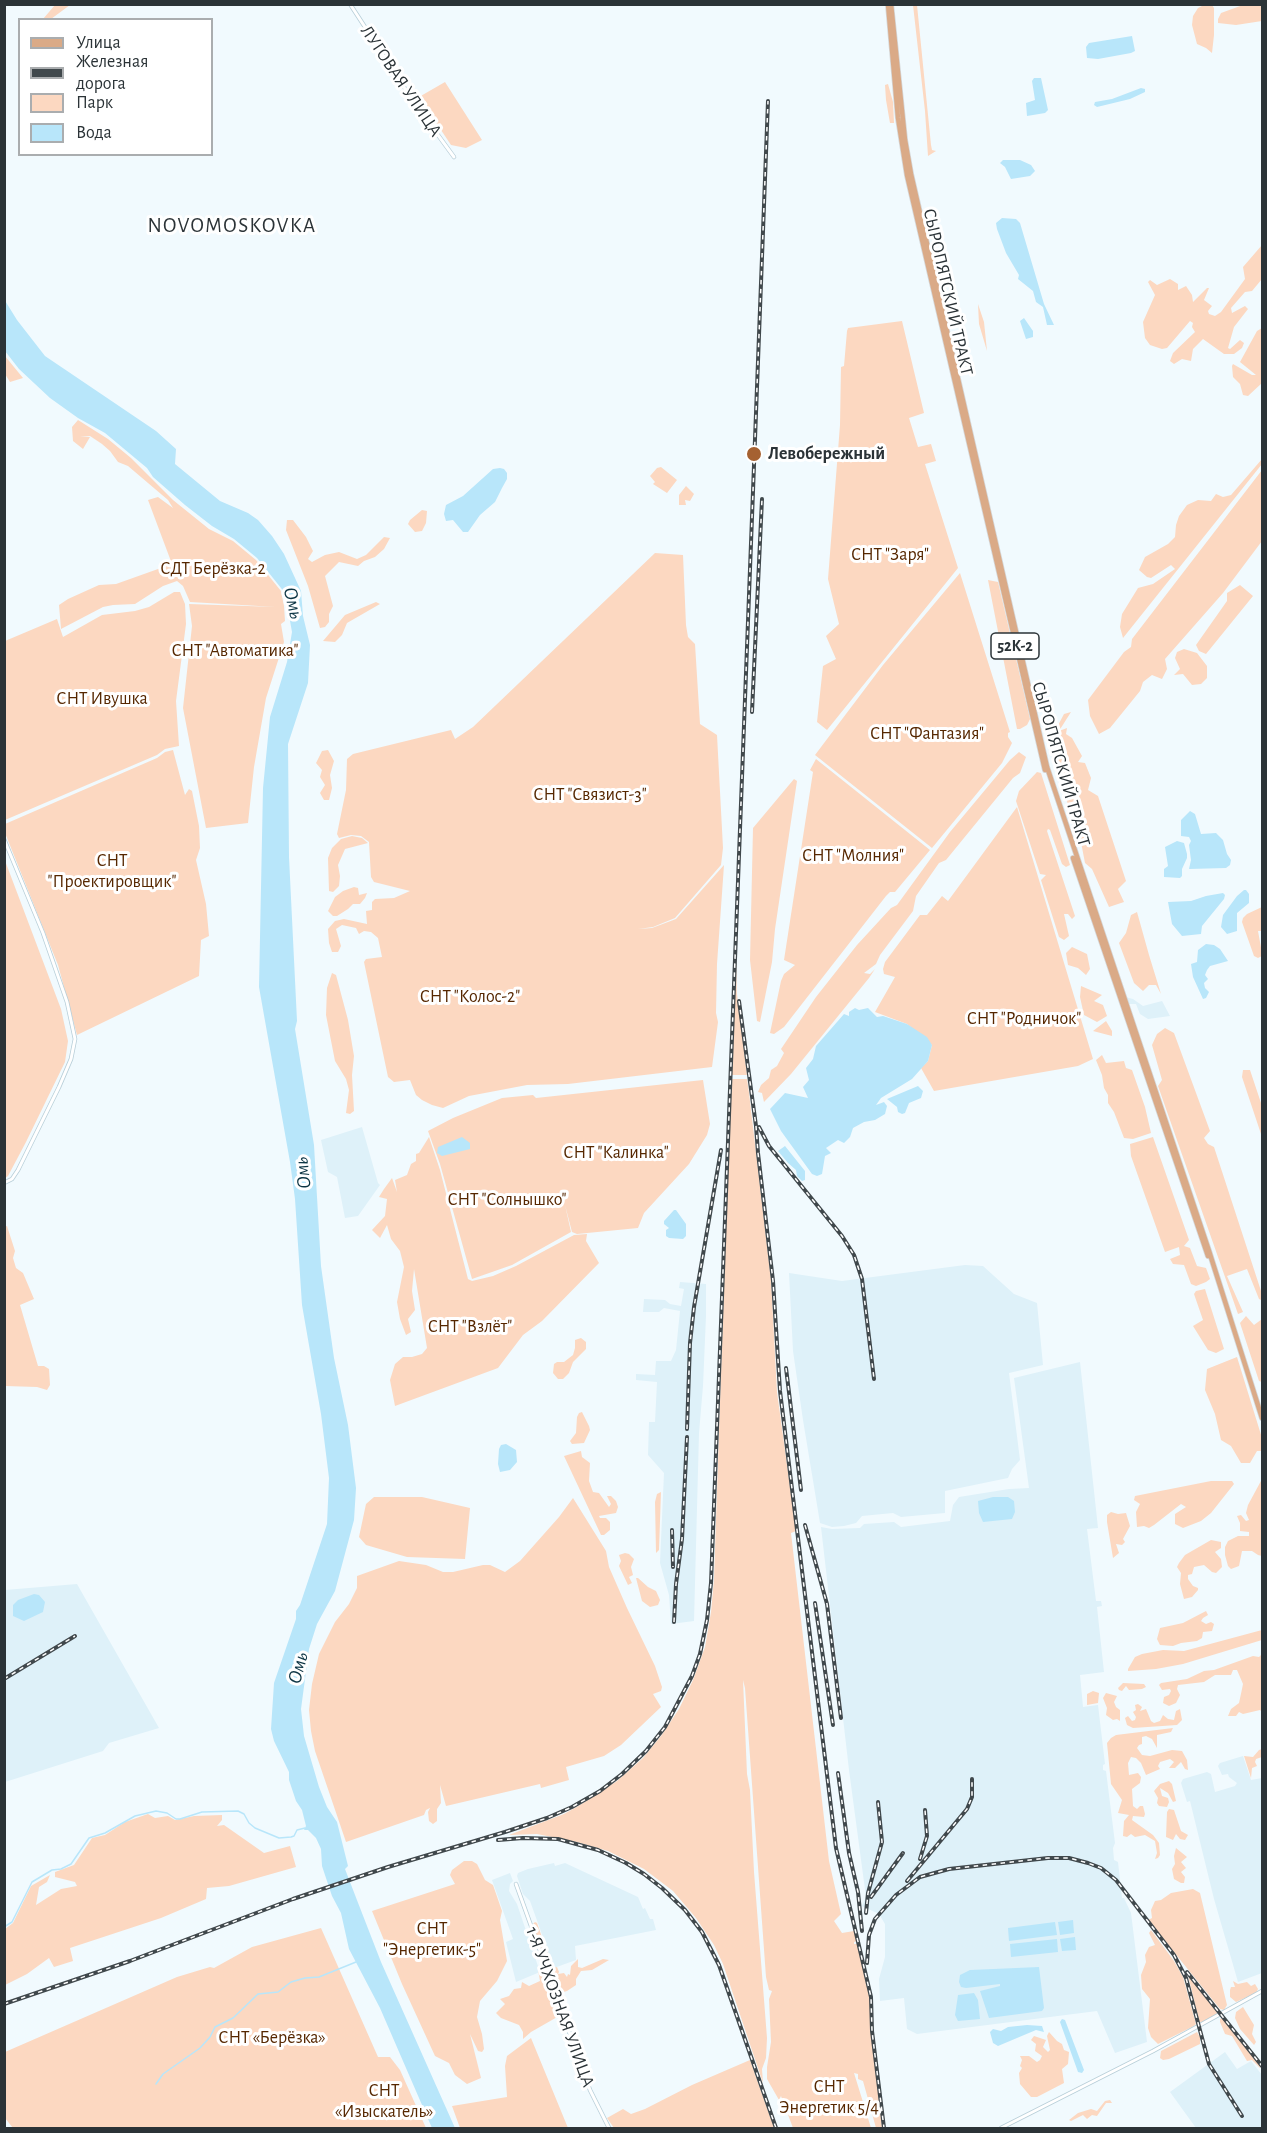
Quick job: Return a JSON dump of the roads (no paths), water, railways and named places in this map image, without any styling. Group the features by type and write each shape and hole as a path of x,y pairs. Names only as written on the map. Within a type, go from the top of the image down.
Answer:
{"main road":[{"name":"СЫРОПЯТСКИЙ ТРАКТ","path":"890,4 911,174 1041,743 1092,906 1263,1418"}],"street":[{"name":"ЛУГОВАЯ УЛИЦА","path":"350,4 411,98 454,157"},
{"path":"4,839 43,933 67,1002 75,1039 71,1059 63,1079 18,1170 12,1179 4,1184"},
{"name":"1-Я УЧХОЗНАЯ УЛИЦА","path":"516,1884 590,2090 609,2128"},
{"path":"1001,2128 1153,2052 1263,1991"}],"water":[{"path":"1132,36 1135,51 1131,53 1098,59 1087,58 1086,47 1089,43"},
{"path":"1034,78 1041,78 1048,110 1045,113 1027,116 1026,103 1035,100 1032,81"},
{"path":"1141,88 1145,89 1145,92 1130,99 1097,107 1094,105 1095,102 1112,99"},
{"path":"1003,160 1020,160 1031,165 1035,171 1030,176 1011,179 1005,167 1000,163"},
{"path":"1002,218 1016,219 1020,223 1044,304 1054,325 1047,325 1043,307 1036,302 1033,291 1018,279 1019,275 1006,253 997,229 996,223"},
{"name":"Омь","path":"4,299 45,356 156,431 176,449 175,464 220,501 258,520 284,554 301,591 303,616 310,645 308,683 288,744 289,857 297,1021 295,1029 314,1145 321,1266 334,1358 348,1425 356,1488 354,1520 335,1591 317,1624 309,1649 301,1709 304,1736 319,1787 327,1807 337,1822 348,1866 345,1869 381,1962 455,2128 432,2128 380,2008 349,1949 341,1913 332,1896 322,1866 321,1849 316,1838 308,1830 304,1830 306,1826 302,1810 296,1801 289,1780 289,1772 274,1741 271,1729 274,1683 296,1619 296,1611 327,1524 329,1478 321,1414 302,1305 295,1199 290,1162 259,987 263,788 270,717 287,662 292,632 285,593 257,558 185,505 153,477 147,468 105,433 78,418 50,398 19,369 5,351"},
{"path":"1024,318 1033,331 1033,337 1026,339 1020,321"},
{"path":"500,468 507,473 507,479 495,502 480,515 468,532 463,532 453,520 446,521 444,514 446,505 463,496 493,469"},
{"path":"1190,811 1195,814 1201,834 1216,833 1223,840 1231,860 1230,865 1226,868 1189,869 1191,841 1189,837 1181,836 1181,820"},
{"path":"1177,841 1184,843 1187,854 1182,876 1180,878 1164,877 1164,869 1168,866 1165,847"},
{"path":"1244,890 1249,894 1249,903 1237,913 1237,931 1227,934 1221,927 1223,915"},
{"path":"1223,893 1224,899 1202,926 1201,934 1182,936 1172,924 1168,902 1191,901"},
{"path":"1206,944 1220,949 1228,961 1210,966 1207,970 1205,975 1208,979 1204,983 1209,992 1203,999 1193,977 1191,964 1197,962 1198,950"},
{"path":"855,1008 859,1010 868,1008 877,1017 883,1016 907,1024 927,1037 932,1045 928,1061 912,1079 881,1098 876,1105 884,1102 887,1106 885,1114 853,1128 850,1137 844,1143 838,1140 826,1148 831,1153 825,1156 822,1174 817,1176 812,1174 781,1131 770,1109 785,1093 808,1098 803,1087 809,1080 806,1068 813,1059 816,1046 844,1014 849,1016 849,1012"},
{"path":"918,1086 923,1091 921,1098 909,1103 905,1113 898,1112 897,1107 887,1099"},
{"path":"462,1137 470,1143 470,1149 442,1156 437,1153 438,1147"},
{"path":"785,1146 805,1171 805,1180 802,1181 797,1176 796,1170 778,1151"},
{"path":"674,1210 686,1224 686,1236 683,1239 666,1236 666,1230 669,1228 664,1221"},
{"path":"506,1444 516,1450 517,1462 510,1470 500,1472 499,1449 501,1445"},
{"path":"993,1497 1008,1497 1014,1501 1015,1512 1012,1519 983,1522 979,1513 978,1501"},
{"path":"34,1594 39,1595 45,1602 43,1612 24,1621 13,1616 13,1605 18,1600"},
{"path":"1073,1920 1074,1933 1060,1935 1058,1922"},
{"path":"1055,1922 1057,1935 1009,1941 1008,1928"},
{"path":"1075,1937 1076,1950 1062,1951 1060,1939"},
{"path":"1057,1939 1058,1952 1011,1957 1010,1944"},
{"path":"1039,1967 1044,2008 1042,2011 989,2018 980,1991 1000,1986 1000,1984 966,1988 961,1987 959,1982 960,1975 970,1970"},
{"path":"974,1993 978,2000 980,2019 958,2021 955,2015 958,1995"},
{"path":"1062,2019 1065,2020 1084,2070 1082,2073 1078,2072 1060,2022"},
{"path":"1042,2026 1044,2032 1036,2030 998,2046 993,2043 990,2032 993,2029 1001,2031 1008,2027"}],"waterway":[{"path":"4,1927 12,1922 32,1882 52,1870 71,1864 89,1838 105,1833 135,1816 156,1811 180,1819 202,1812 238,1811 244,1814 255,1828 279,1838 294,1836 297,1830 305,1828"},
{"path":"156,2084 163,2074 200,2048 215,2027 233,2018 258,1994 278,1992 291,1982 319,1977 356,1962"}],"railway":[{"path":"4,2004 130,1961 293,1899 388,1867 505,1832 572,1807 600,1791 646,1751 665,1727 692,1676 700,1654 707,1620 711,1583 768,101"},
{"path":"752,712 762,499"},
{"path":"739,1001 756,1126 773,1281 780,1391 836,1848 871,1997 872,2031 884,2128"},
{"path":"759,1127 769,1146 842,1236 854,1255 862,1279 874,1379"},
{"path":"687,1429 690,1343 694,1307 721,1150"},
{"path":"786,1368 801,1490"},
{"path":"674,1622 682,1539 687,1437"},
{"path":"805,1525 827,1604 841,1718"},
{"path":"672,1530 673,1567"},
{"path":"815,1603 833,1725"},
{"path":"4,1679 75,1636"},
{"path":"838,1773 849,1853 858,1892 862,1931"},
{"path":"907,1881 967,1809 972,1797 972,1779"},
{"path":"866,1913 868,1893 882,1842 878,1802"},
{"path":"920,1859 927,1836 925,1810"},
{"path":"498,1840 558,1839 598,1850 644,1874 685,1910 702,1932 719,1965 776,2128"},
{"path":"871,1897 903,1853"},
{"path":"867,1963 869,1935 875,1919 896,1895 920,1877 949,1869 1048,1858 1069,1858 1101,1868 1116,1880 1174,1955 1186,1978 1209,2064 1242,2116"},
{"path":"1187,1972 1262,2066"}],"place":[{"name":"Левобережный","path":"754,454"}],"district":[{"name":"NOVOMOSKOVKA","path":"232,226"}],"park label":[{"name":"СНТ \"Заря\"","path":"890,555"},
{"name":"СДТ Берёзка-2","path":"213,569"},
{"name":"СНТ \"Автоматика\"","path":"235,651"},
{"name":"СНТ Ивушка","path":"102,699"},
{"name":"СНТ \"Фантазия\"","path":"927,734"},
{"name":"СНТ \"Связист-3\"","path":"590,795"},
{"name":"СНТ \"Молния\"","path":"853,856"},
{"name":"СНТ \"Проектировщик\"","path":"112,871"},
{"name":"СНТ \"Колос-2\"","path":"470,997"},
{"name":"СНТ \"Родничок\"","path":"1024,1019"},
{"name":"СНТ \"Калинка\"","path":"616,1153"},
{"name":"СНТ \"Солнышко\"","path":"507,1200"},
{"name":"СНТ \"Взлёт\"","path":"470,1327"},
{"name":"СНТ \"Энергетик-5\"","path":"432,1939"},
{"name":"СНТ «Берёзка»","path":"272,2038"},
{"name":"СНТ Энергетик 5/4","path":"829,2097"},
{"name":"СНТ «Изыскатель»","path":"384,2101"}]}
